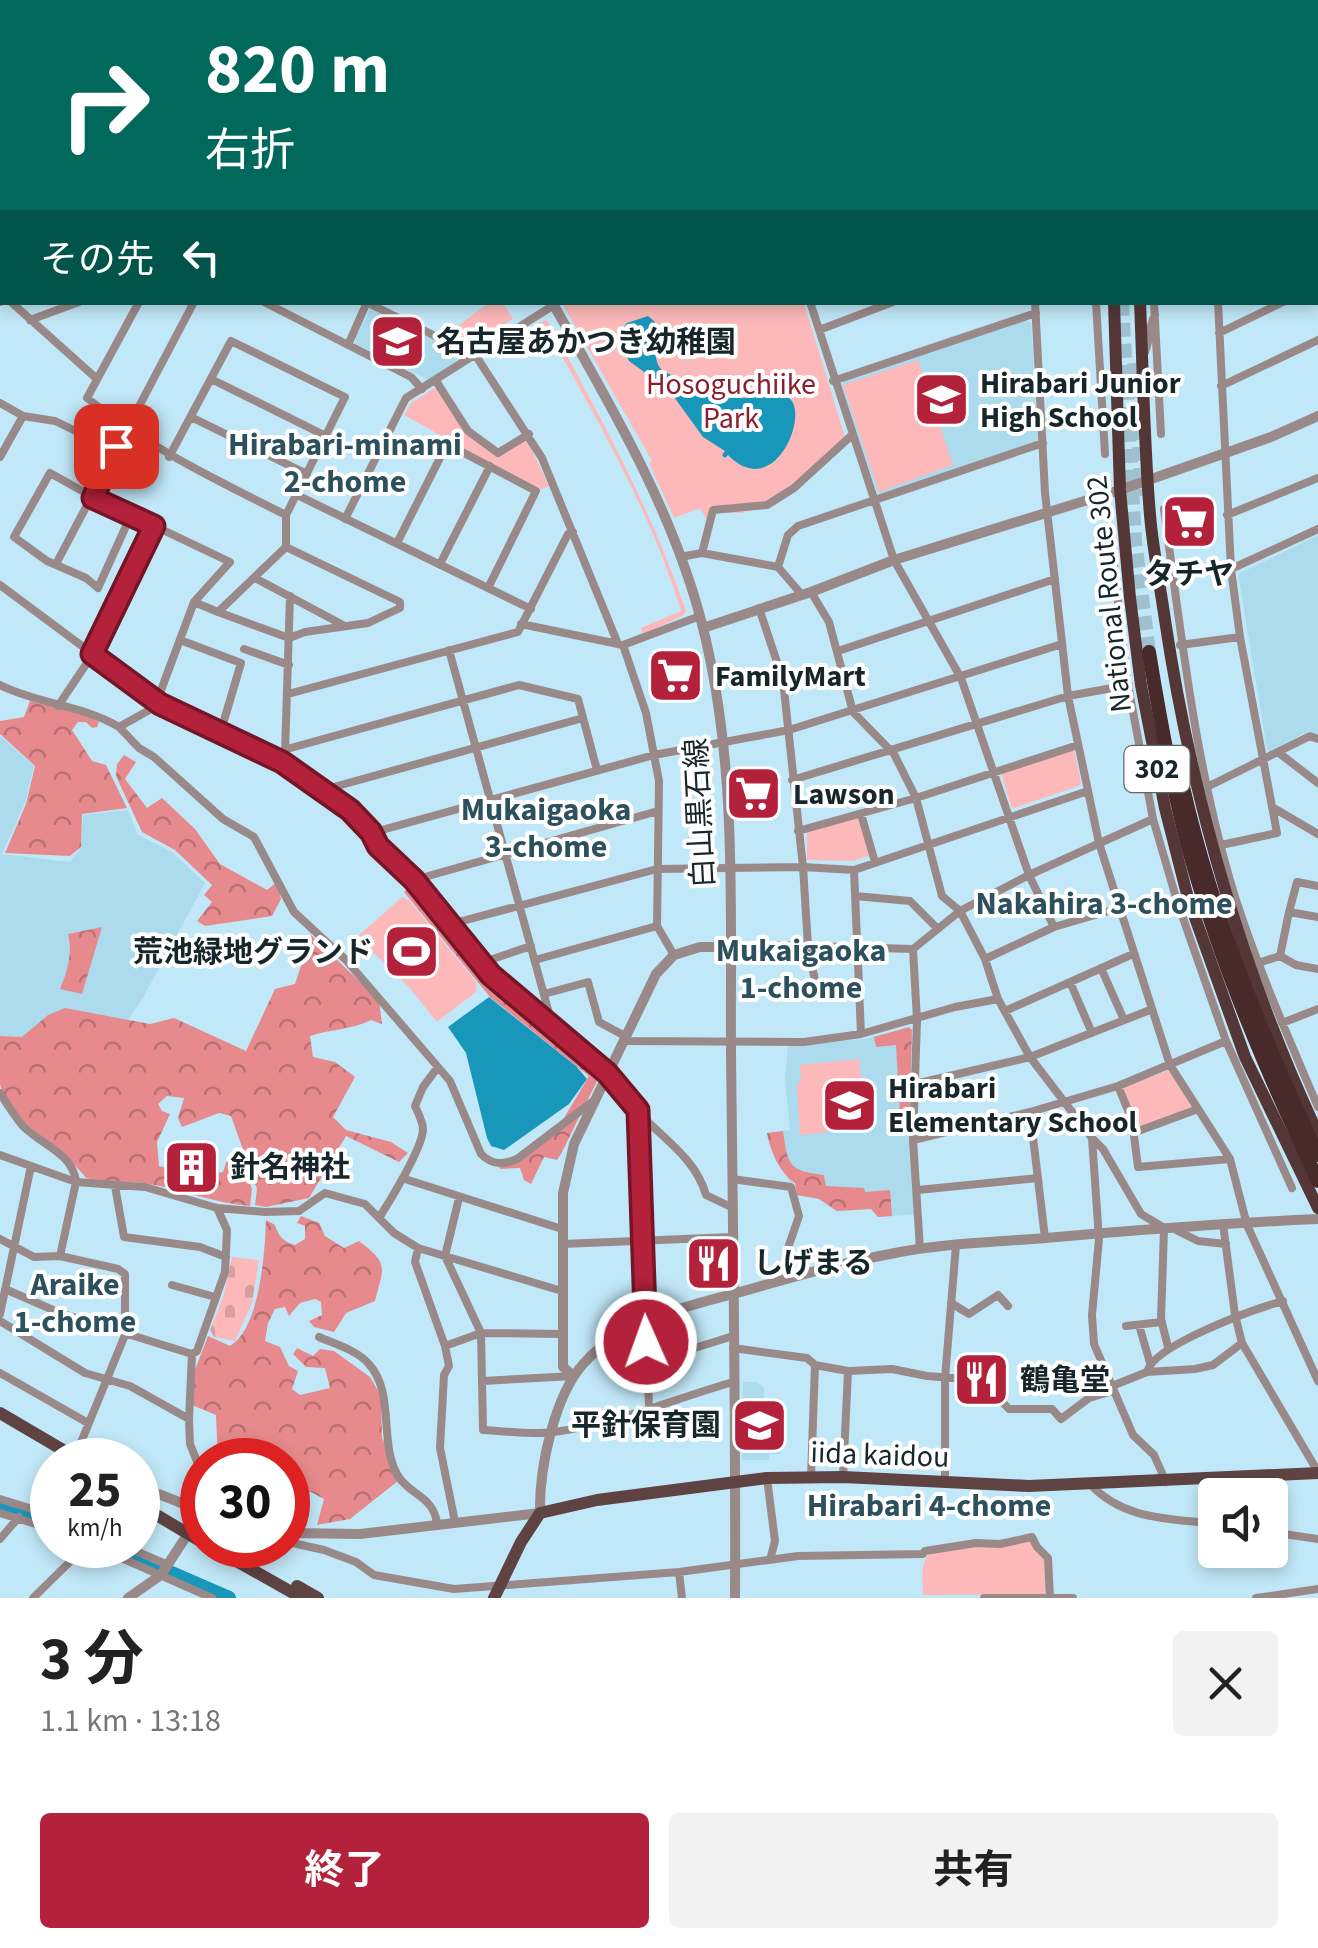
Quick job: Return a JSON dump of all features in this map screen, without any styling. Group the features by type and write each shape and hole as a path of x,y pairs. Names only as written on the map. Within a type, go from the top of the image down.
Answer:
{"highway":[{"name":"National Route 302","path":"1114,305 1124,600 1165,808 1188,898 1245,1056 1318,1208"},
{"name":"National Route 302","path":"1140,305 1150,518 1173,672 1200,802 1236,935 1266,1016 1315,1111 1318,1134"},
{"path":"1318,1155 1278,1070 1223,930 1180,775 1153,651 1172,779 1214,932 1268,1075 1318,1182"}],"main road":[{"path":"0,1414 39,1438"},
{"path":"0,1423 30,1438"},
{"name":"iida kaidou","path":"540,1513 597,1500 768,1478 1091,1485 1318,1472"},
{"path":"494,1598 540,1513"},
{"path":"250,1568 302,1598"},
{"path":"265,1568 318,1598"}],"street":[{"path":"14,305 97,379"},
{"path":"30,320 72,305"},
{"path":"137,305 87,398 169,457 286,515"},
{"path":"56,564 192,305"},
{"path":"270,305 411,377 422,389"},
{"path":"348,345 366,305"},
{"path":"371,305 476,356 529,434 646,713 659,781 657,926 674,955"},
{"path":"346,518 406,398 552,305"},
{"name":"白山黒石線","path":"554,305 639,462 680,557 701,622 724,740 729,868 735,1598"},
{"path":"811,305 894,560 961,678 1030,875 1054,927"},
{"path":"1096,305 1104,454"},
{"path":"1154,305 1160,434"},
{"path":"1218,305 1231,570 1277,833 1221,846"},
{"path":"1220,333 1278,305"},
{"path":"819,330 873,306"},
{"path":"833,381 1036,308 1048,510 1068,696 1099,843 1170,1066 1230,1160 1246,1224 1318,1381"},
{"path":"1142,357 1148,349 1148,328 1155,315"},
{"path":"1221,386 1318,340"},
{"path":"169,457 231,341 345,397 286,515 286,547 218,612"},
{"path":"211,379 326,436"},
{"path":"436,381 468,431 498,453 529,434"},
{"path":"1101,396 1119,416"},
{"path":"0,402 23,416 56,421 115,450"},
{"path":"0,457 23,416"},
{"path":"191,416 308,474"},
{"path":"521,624 620,645 806,594 894,560 1120,490 1318,416"},
{"path":"702,553 713,510 767,505 794,488 852,436"},
{"path":"778,567 788,535 798,526 1043,443"},
{"path":"397,543 447,444 536,491 488,588"},
{"path":"440,564 490,466"},
{"path":"118,727 159,702 194,602 230,562 131,515 93,498 50,473 14,537 46,561 86,578 98,588 131,515"},
{"path":"1227,515 1318,478"},
{"path":"297,495 531,609"},
{"path":"1164,508 1180,645 1221,846 1258,962 1315,1111"},
{"path":"1150,518 1167,532"},
{"path":"58,706 92,654 154,526"},
{"path":"1110,528 1124,600 1130,685 1153,819 1176,901 1226,1041 1292,1188"},
{"path":"1231,570 1318,528"},
{"path":"288,694 518,632 568,534 573,532"},
{"path":"194,602 289,638 368,623 400,608 400,602 286,547"},
{"path":"680,557 702,553 778,567 829,622 853,712 891,752 916,798 942,896 960,911 985,959 998,998 1030,1057 1103,1149 1142,1214 1198,1241 1226,1244"},
{"path":"254,578 344,626"},
{"path":"838,651 1055,579"},
{"path":"0,585 159,702 282,762 350,810 371,832 378,846 414,880 481,963 607,1073 638,1110 649,1407"},
{"path":"282,762 286,749 290,596"},
{"path":"759,608 784,680 808,946 818,995 859,996"},
{"path":"1180,645 1240,637"},
{"path":"180,640 241,663 220,734"},
{"path":"371,832 654,754 789,730 1062,644"},
{"path":"244,648 290,665"},
{"path":"449,650 550,1026"},
{"path":"0,684 24,696 92,714 118,727 223,819 254,837 294,912 346,960 450,1081 480,1154 496,1164 517,1158 594,1101"},
{"path":"286,749 519,685 578,699 598,770"},
{"path":"792,780 1068,696 1130,685"},
{"path":"323,790 583,718"},
{"path":"1207,787 1310,736 1318,740"},
{"path":"798,831 916,798 1078,745"},
{"path":"1279,753 1318,783"},
{"path":"451,924 657,868 854,870 1088,791"},
{"path":"1272,808 1318,834"},
{"path":"414,880 658,811"},
{"path":"861,814 875,862"},
{"path":"574,1376 563,1367 562,1229 563,1193 574,1144 656,974 674,955 700,947 913,949 960,911 1153,819"},
{"path":"854,870 861,1034"},
{"path":"1280,956 1297,882 1318,886"},
{"path":"856,896 910,901 938,929"},
{"path":"985,959 1054,927 1119,908"},
{"path":"1289,912 1318,918"},
{"path":"535,960 657,926"},
{"path":"481,963 531,946"},
{"path":"913,949 917,1020 912,1140 920,1249"},
{"path":"1005,1011 1133,954"},
{"path":"1258,962 1280,956 1318,969"},
{"path":"1101,968 1124,1020"},
{"path":"544,994 588,982 599,1022 624,1039 804,1042 861,1034 998,998"},
{"path":"1070,982 1092,1032"},
{"path":"1282,1023 1318,1009"},
{"path":"915,1084 1030,1057 1150,1010"},
{"path":"912,1140 1118,1086 1226,1041"},
{"path":"380,1218 405,1178 407,1164 420,1142 424,1126 415,1106 438,1067"},
{"path":"1118,1086 1132,1120 1138,1167"},
{"path":"0,1093 24,1127 68,1160 75,1171 60,1256"},
{"path":"1133,1133 1198,1109"},
{"path":"1030,1112 1045,1238"},
{"path":"638,1122 648,1122 692,1164 701,1176 706,1195 733,1208"},
{"path":"1092,1138 1098,1233 1094,1344 1133,1435 1154,1456 1166,1482"},
{"path":"0,1155 76,1182 145,1187 217,1208 299,1212 324,1192 365,1204 418,1248 562,1291"},
{"path":"1114,1169 1230,1160"},
{"path":"1278,1160 1296,1166"},
{"path":"0,1314 31,1166"},
{"path":"405,1178 562,1229"},
{"path":"918,1190 1038,1178"},
{"path":"732,1179 791,1187 799,1216 788,1248 790,1278"},
{"path":"115,1186 124,1237 200,1247 226,1257"},
{"path":"459,1198 444,1256 481,1333 484,1430 550,1432 632,1415 734,1382"},
{"path":"190,1438 192,1354 225,1272 227,1230 217,1208"},
{"path":"310,1533 348,1534 540,1513 550,1432 574,1376 606,1343 644,1321 790,1278 920,1249 1098,1233 1318,1220"},
{"path":"1224,1224 1234,1315 1242,1343 1318,1472"},
{"path":"1168,1229 1162,1322 1168,1348"},
{"path":"562,1244 732,1237"},
{"path":"0,1239 34,1257 60,1256 126,1274 125,1335 82,1438"},
{"path":"945,1482 945,1378 956,1245"},
{"path":"418,1248 415,1262 449,1366 444,1375 440,1448 454,1522"},
{"path":"172,1285 215,1298"},
{"path":"5,1289 60,1314 192,1354"},
{"path":"951,1303 969,1314 998,1295 1008,1306"},
{"path":"647,1363 733,1342 848,1371 892,1369 985,1384 1009,1409 1052,1409 1060,1418 1089,1398 1149,1368 1168,1348 1234,1315 1283,1302"},
{"path":"0,1322 85,1372 130,1386 188,1418"},
{"path":"1126,1326 1162,1322"},
{"path":"1139,1325 1149,1368"},
{"path":"445,1346 481,1333 562,1334"},
{"path":"319,1338 361,1358 373,1370 384,1398 386,1440 394,1467 403,1482 428,1499 438,1522"},
{"path":"1149,1368 1213,1365 1242,1343"},
{"path":"811,1477 815,1365"},
{"path":"843,1477 848,1371"},
{"path":"0,1373 88,1423"},
{"path":"482,1381 574,1376"},
{"path":"768,1478 775,1542 770,1560"},
{"path":"1091,1485 1103,1498 1159,1520 1198,1523"},
{"path":"0,1499 30,1508"},
{"path":"0,1513 30,1522"},
{"path":"0,1539 19,1518"},
{"path":"1288,1534 1318,1538"},
{"path":"310,1547 356,1562 374,1574 430,1587 470,1588 679,1572 798,1556 923,1554 948,1546 1000,1544 1032,1537 1048,1558 1050,1597"},
{"path":"128,1598 163,1572 180,1549"},
{"path":"32,1598 64,1568"},
{"path":"152,1568 163,1572"},
{"path":"157,1568 212,1598"},
{"path":"679,1572 682,1598"},
{"path":"562,1583 563,1598"},
{"path":"1256,1598 1318,1588"},
{"path":"984,1598 1073,1598"}],"shaded area":[{"name":"名古屋あかつき幼稚園","path":"371,308 464,355 463,358 429,380 356,344"},
{"name":"Hirabari Junior High School","path":"1026,320 1031,323 1038,441 881,494 877,492 841,385 844,381"},
{"path":"1318,535 1318,734 1309,731 1270,751 1238,574"},
{"path":"0,736 34,766 25,803 2,854 70,862 81,848 83,815 128,810 137,834 173,853 205,883 144,996 112,1045 0,1042"},
{"name":"Hirabari Elementary School","path":"909,1027 909,1135 916,1214 878,1217 871,1209 837,1211 819,1199 797,1195 795,1183 790,1182 772,1151 767,1133 790,1130 785,1079 788,1044 866,1039"},
{"name":"平針保育園","path":"743,1382 757,1382 764,1388 764,1414 777,1415 781,1454 770,1454 769,1460 742,1460"}],"green space":[{"path":"486,305 504,305 513,319 473,350 450,338 455,328"},
{"name":"Hosoguchiike Park","path":"563,305 805,305 845,437 796,482 767,500 742,513 710,513 707,520 700,508 674,518 649,463 652,461"},
{"path":"545,320 623,463 686,611 643,634 641,628 681,611 639,503 546,328 523,340 520,335"},
{"path":"918,360 953,465 879,492 843,385"},
{"path":"435,388 467,433 498,456 524,440 528,442 549,486 539,490 404,415 411,403"},
{"path":"30,701 91,716 99,722 92,728 86,722 78,722 72,730 92,761 106,765 127,808 82,814 81,847 70,856 5,853 26,804 35,766 0,734 0,721 24,717"},
{"path":"1071,749 1079,786 1011,806 1001,772"},
{"path":"124,755 136,762 125,779 147,808 162,798 195,829 220,864 267,890 277,882 281,899 272,916 205,926 197,921 212,902 204,895 212,885 175,850 142,832 116,776 117,764"},
{"path":"861,820 869,856 853,861 807,860 807,832"},
{"path":"410,886 488,981 595,1070 597,1081 561,1154 557,1160 544,1157 531,1184 524,1180 520,1168 499,1166 554,1135 589,1076 490,997 404,892"},
{"name":"荒池緑地グランド","path":"402,897 409,900 476,982 476,992 437,1022 409,987 357,937"},
{"path":"102,927 82,994 60,989 68,962 68,934"},
{"path":"311,935 379,1000 382,1024 371,1020 310,1036 313,1057 335,1062 355,1077 333,1117 346,1130 391,1142 408,1153 399,1162 346,1136 309,1198 266,1207 255,1205 257,1189 231,1116 219,1113 182,1127 178,1118 184,1098 167,1096 158,1104 170,1114 157,1142 159,1166 180,1171 179,1185 213,1191 216,1173 223,1172 227,1160 239,1156 252,1189 250,1206 237,1204 149,1184 86,1178 25,1123 5,1098 0,1084 0,1036 22,1037 48,1015 65,1008 150,1024 174,1018 246,1051 275,989 295,984"},
{"path":"909,1027 909,1135 901,1131 896,1045 876,1047 874,1037"},
{"path":"859,1059 866,1128 800,1135 800,1065"},
{"path":"1169,1070 1192,1107 1137,1129 1122,1088"},
{"path":"783,1131 789,1159 797,1168 824,1175 826,1186 864,1188 865,1192 890,1190 892,1216 878,1217 871,1209 837,1211 819,1199 797,1195 795,1183 776,1161 767,1133"},
{"path":"301,1216 319,1223 325,1236 344,1248 359,1241 375,1255 382,1273 375,1301 346,1313 334,1332 314,1327 309,1321 322,1315 321,1302 315,1299 300,1303 289,1316 285,1307 275,1309 265,1341 280,1347 289,1366 298,1371 292,1389 300,1395 330,1388 325,1368 306,1367 293,1354 297,1348 313,1356 320,1349 334,1351 370,1377 381,1396 382,1438 403,1477 350,1519 317,1525 324,1499 310,1492 310,1438 217,1438 216,1415 192,1405 195,1370 208,1336 230,1346 248,1323 259,1288 266,1220 275,1225 282,1238 295,1245 305,1239 305,1226 297,1223"},
{"path":"232,1257 259,1260 252,1303 235,1341 214,1337 210,1330 223,1298"},
{"path":"1031,1540 1046,1558 1045,1594 923,1595 923,1565 932,1551"}],"water":[{"path":"648,316 655,322 656,358 665,372 738,397 774,394 790,399 795,408 791,437 773,462 760,468 745,467 728,455 725,458 725,451 703,437 669,390 629,361 620,332 627,323"},
{"path":"489,997 587,1079 569,1104 504,1150 491,1146 487,1138 466,1053 448,1027"}],"waterway":[{"path":"0,1505 30,1514"},
{"path":"160,1568 229,1598"}],"tunnel":[{"path":"1122,305 1135,541 1149,652"},
{"path":"1134,363 1142,496"}],"place":[{"name":"名古屋あかつき幼稚園","path":"397,342"},
{"name":"Hirabari Junior High School","path":"941,400"},
{"name":"タチヤ","path":"1189,521"},
{"name":"FamilyMart","path":"676,676"},
{"name":"Lawson","path":"754,794"},
{"name":"荒池緑地グランド","path":"412,952"},
{"name":"Hirabari Elementary School","path":"849,1105"},
{"name":"針名神社","path":"191,1167"},
{"name":"しげまる","path":"714,1263"},
{"name":"鶴亀堂","path":"981,1380"},
{"name":"平針保育園","path":"760,1425"}],"district":[{"name":"Hirabari-minami 2-chome","path":"345,464"},
{"name":"Mukaigaoka 3-chome","path":"546,828"},
{"name":"Nakahira 3-chome","path":"1104,904"},
{"name":"Mukaigaoka 1-chome","path":"801,970"},
{"name":"Araike 1-chome","path":"75,1304"},
{"name":"Hirabari 4-chome","path":"929,1506"}],"route":[{"path":"116,446 93,498 154,526 92,654 160,704 282,762 350,810 371,832 378,846 414,880 491,975 607,1073 638,1110 646,1342"}]}
